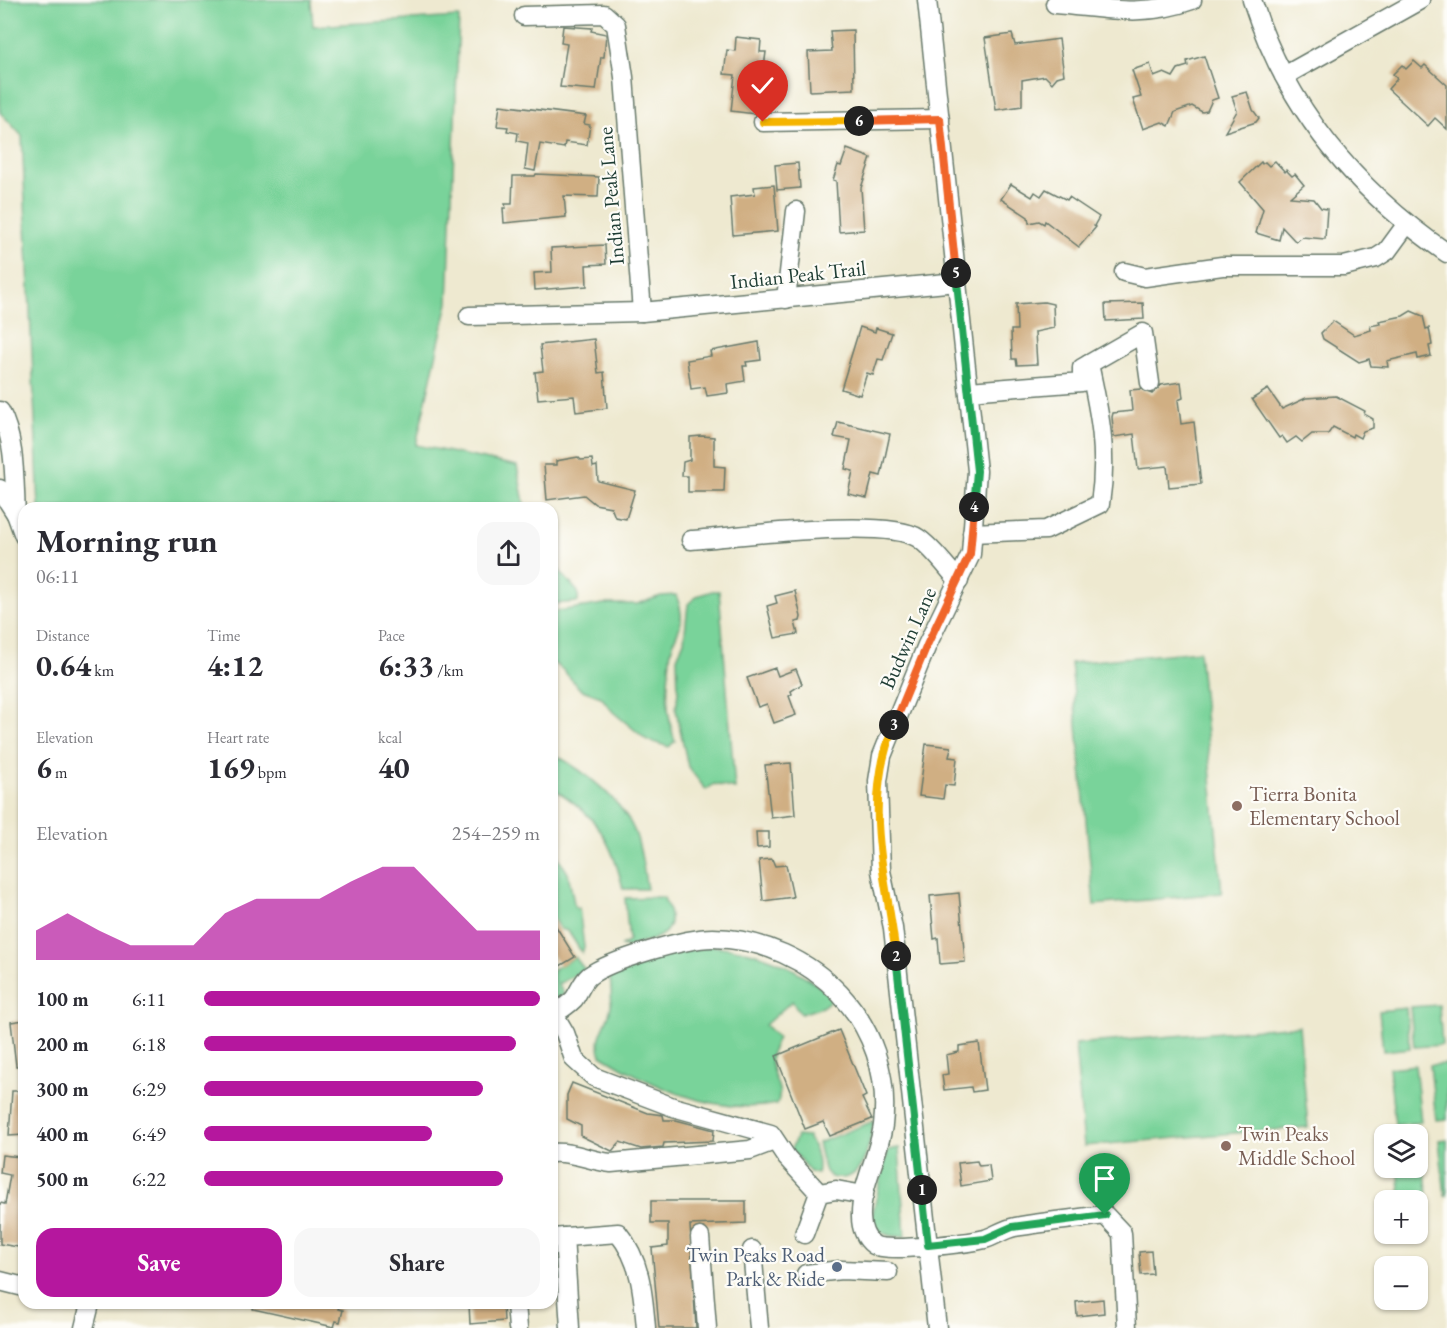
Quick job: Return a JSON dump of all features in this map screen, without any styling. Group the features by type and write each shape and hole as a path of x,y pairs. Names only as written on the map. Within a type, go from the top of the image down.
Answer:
{"street":[{"name":"Budwin Lane","path":"927,0 977,471 970,554 927,645 887,742 878,781 881,872 893,928 937,1328"},
{"path":"1055,4 1147,12 1168,9 1192,0"},
{"path":"1252,0 1260,27 1284,76 1310,120 1347,168 1406,225 1447,253"},
{"path":"1284,76 1420,0"},
{"name":"Indian Peak Lane","path":"524,16 604,14 616,24 624,77 642,312"},
{"path":"763,122 940,119"},
{"path":"786,299 796,211"},
{"path":"1124,272 1145,277 1222,266 1344,266 1376,258 1387,251 1406,225"},
{"name":"Indian Peak Trail","path":"469,316 642,312 957,282"},
{"path":"969,391 1082,382 1082,368 1143,333 1150,383"},
{"path":"972,533 1046,530 1100,504 1105,471 1101,415 1089,364"},
{"path":"0,411 5,421 11,448 16,514"},
{"path":"0,489 18,520"},
{"path":"691,540 813,529 882,529 907,533 918,538 959,581"},
{"path":"558,1010 573,999 588,976 662,947 689,940 733,939 753,942 788,955 837,990 869,1036 879,1064 884,1096 880,1147 864,1195 861,1218 863,1229 872,1244 887,1249 985,1239 1012,1227 1105,1215 1122,1233 1127,1328"},
{"path":"558,1022 565,1033 574,1059 594,1077 673,1107 772,1138 819,1193"},
{"path":"558,1152 611,1163 750,1150 772,1138"},
{"path":"819,1193 836,1190 864,1195"},
{"path":"804,1234 819,1193"},
{"path":"570,1328 558,1238 618,1233 632,1250 643,1287 646,1328"},
{"path":"700,1236 707,1328"},
{"path":"752,1250 759,1328"},
{"path":"806,1274 841,1270 888,1272"},
{"path":"0,1281 18,1286"},
{"path":"84,1328 89,1309"},
{"path":"516,1309 518,1328"}],"green space":[{"path":"0,0 311,0 313,26 459,17 448,303 416,445 517,466 524,502 39,502 22,136 0,112"},
{"path":"558,569 578,592 578,602 558,604"},
{"path":"719,591 735,789 714,784 706,790 688,767 676,710 677,658 684,641 688,604 697,596"},
{"path":"676,595 681,615 681,623 671,649 669,669 668,710 675,741 669,747 647,740 613,712 601,697 580,689 558,666 558,611 603,604 637,604 661,596"},
{"path":"1199,651 1222,893 1094,905 1071,663"},
{"path":"558,757 602,788 623,812 637,838 647,889 623,889 613,856 600,830 580,807 558,792"},
{"path":"558,857 568,873 575,908 579,908 584,947 582,953 568,931 560,929 558,926"},
{"path":"625,898 664,898 670,914 670,924 667,930 662,935 648,941 627,948 621,946 629,941"},
{"path":"712,946 747,951 778,961 806,977 834,998 822,1007 801,1014 792,1001 765,1025 778,1038 771,1059 779,1089 777,1104 754,1107 731,1106 686,1096 642,1078 601,1055 599,1043 610,1011 612,994 610,977 666,954"},
{"path":"575,957 585,970 558,984 558,967"},
{"path":"558,984 564,994 558,998"},
{"path":"1439,1005 1442,1045 1414,1047 1410,1007"},
{"path":"1406,1008 1410,1048 1383,1051 1379,1011"},
{"path":"1299,1026 1308,1127 1084,1146 1075,1044"},
{"path":"1447,1064 1447,1119 1436,1120 1430,1065"},
{"path":"1415,1065 1421,1122 1395,1124 1389,1068"},
{"path":"874,1121 867,1151 858,1169 842,1178 831,1177 824,1169 818,1143"},
{"path":"797,1136 808,1137 811,1141 817,1160 817,1174 811,1173 791,1149"},
{"path":"1447,1139 1447,1196 1445,1196 1439,1140"},
{"path":"899,1148 905,1236 890,1236 877,1229 871,1220 888,1150"},
{"path":"1399,1178 1426,1178 1427,1190 1400,1190"}],"building":[{"path":"563,26 592,28 591,31 606,34 604,57 601,57 596,90 560,87 567,44 561,43"},
{"path":"853,30 854,89 810,91 808,52 832,51 830,31"},
{"path":"1012,34 1015,45 1059,39 1064,75 1057,77 1052,83 1045,76 1022,80 1022,106 996,110 985,38"},
{"path":"736,37 761,40 760,52 766,52 764,67 760,66 755,114 731,111 735,75 724,74 727,50 735,51"},
{"path":"1204,56 1218,98 1212,100 1207,111 1202,112 1192,106 1175,112 1169,126 1162,122 1143,129 1133,99 1141,97 1132,70 1150,64 1154,77 1164,73 1173,77 1178,69 1188,66 1187,61"},
{"path":"1414,61 1422,68 1425,65 1447,85 1447,129 1435,118 1428,126 1388,89 1397,79 1393,74 1402,65 1406,69"},
{"path":"1247,92 1253,110 1259,118 1256,122 1225,132 1237,111 1232,96"},
{"path":"500,105 586,116 584,124 590,125 587,145 565,142 564,148 540,144 535,171 525,169 528,143 517,141 518,133 507,131 508,127 497,126"},
{"path":"847,149 871,158 861,188 864,230 839,232 836,181 833,180"},
{"path":"1275,161 1285,172 1286,170 1292,176 1295,174 1304,185 1290,197 1314,199 1321,208 1327,209 1325,239 1302,237 1296,242 1282,227 1279,240 1256,233 1263,209 1240,182 1261,162 1269,166"},
{"path":"798,163 800,188 777,190 775,165"},
{"path":"536,174 599,177 598,197 564,196 566,217 504,223 503,208 506,208 505,204 512,204 513,176 535,176"},
{"path":"1011,184 1032,197 1035,192 1041,196 1046,189 1067,200 1069,197 1099,217 1094,226 1096,227 1079,247 1045,221 1044,224 1039,221 1029,223 1028,217 1001,199"},
{"path":"774,185 778,231 733,235 730,197 755,194 754,187"},
{"path":"605,245 606,264 586,265 587,286 535,290 534,273 552,272 551,248"},
{"path":"1044,302 1053,304 1054,328 1035,332 1037,364 1017,365 1016,359 1012,359 1011,330 1017,330 1016,304"},
{"path":"1143,303 1144,319 1106,321 1105,304"},
{"path":"1411,311 1423,316 1426,329 1429,328 1431,356 1418,359 1417,354 1387,361 1388,367 1371,366 1369,359 1359,362 1323,339 1321,333 1333,321 1354,335 1371,330 1370,326 1380,324 1379,321 1403,316"},
{"path":"860,327 875,332 876,328 892,333 883,360 878,359 873,375 867,373 860,395 841,389"},
{"path":"594,339 598,373 604,372 607,408 576,412 574,396 538,399 535,372 543,371 540,345"},
{"path":"759,342 761,360 746,362 747,366 743,366 745,381 727,384 728,393 707,396 705,387 691,389 687,360 711,356 710,351"},
{"path":"1181,382 1183,398 1178,400 1181,424 1194,422 1201,484 1169,487 1167,466 1138,469 1134,434 1114,437 1112,417 1113,413 1132,411 1130,390 1141,389 1152,394 1161,385"},
{"path":"1268,389 1282,409 1306,398 1336,396 1365,411 1364,414 1373,419 1373,428 1363,431 1360,438 1353,434 1352,437 1333,427 1328,434 1312,434 1302,442 1296,437 1287,443 1282,436 1279,438 1252,399"},
{"path":"838,422 890,434 881,476 873,474 867,498 848,494 853,471 845,469 851,440 834,437"},
{"path":"690,437 714,437 714,466 725,467 724,492 688,492 688,476 682,476 683,462 690,460"},
{"path":"578,457 581,460 592,459 593,467 597,466 598,481 635,490 626,519 615,517 611,507 595,504 584,495 547,500 544,465 556,465 556,461"},
{"path":"795,591 801,617 800,621 795,622 798,634 775,638 767,606 777,603 775,596"},
{"path":"775,668 778,676 796,669 802,684 791,691 792,694 789,696 796,715 774,723 767,704 758,707 747,678"},
{"path":"926,744 951,747 949,757 957,758 954,786 945,785 943,799 919,796"},
{"path":"791,763 795,815 771,818 765,765"},
{"path":"756,832 769,832 769,847 757,848"},
{"path":"772,859 775,866 786,865 793,897 763,901 759,860"},
{"path":"959,893 965,962 940,964 938,938 934,939 930,896"},
{"path":"558,930 575,957 560,966 558,963"},
{"path":"18,1021 18,1066 16,1066 11,1022"},
{"path":"839,1030 866,1096 862,1098 872,1119 830,1136 823,1122 805,1129 776,1056"},
{"path":"979,1043 985,1090 972,1092 971,1087 944,1090 942,1075 948,1074 946,1055 959,1052 959,1046"},
{"path":"572,1083 648,1113 663,1115 664,1120 676,1120 714,1130 713,1141 664,1143 663,1147 641,1149 620,1142 612,1151 581,1136 581,1126 567,1119 567,1095"},
{"path":"12,1091 18,1091 18,1135 9,1136"},
{"path":"2,1155 18,1157 18,1247 0,1244 0,1203 5,1204 10,1175 0,1173"},
{"path":"977,1161 979,1166 989,1165 991,1181 961,1186 958,1163"},
{"path":"651,1201 746,1201 746,1223 690,1225 696,1328 659,1328 652,1248 668,1246 668,1223 651,1223"},
{"path":"1151,1251 1153,1274 1141,1275 1139,1252"},
{"path":"1103,1299 1104,1313 1077,1316 1076,1302"},
{"path":"253,1309 343,1310 340,1322 336,1321 334,1327"},
{"path":"469,1309 503,1309 504,1321 470,1324"}],"place":[{"name":"Tierra Bonita Elementary School","path":"1237,806"},
{"name":"Twin Peaks Middle School","path":"1226,1146"},
{"name":"Twin Peaks Road Park & Ride","path":"837,1267"}],"route":[{"path":"763,122 940,119 977,471 970,554 927,645 887,742 878,781 881,872 893,928 928,1245 985,1239 1012,1227 1105,1215"}]}
